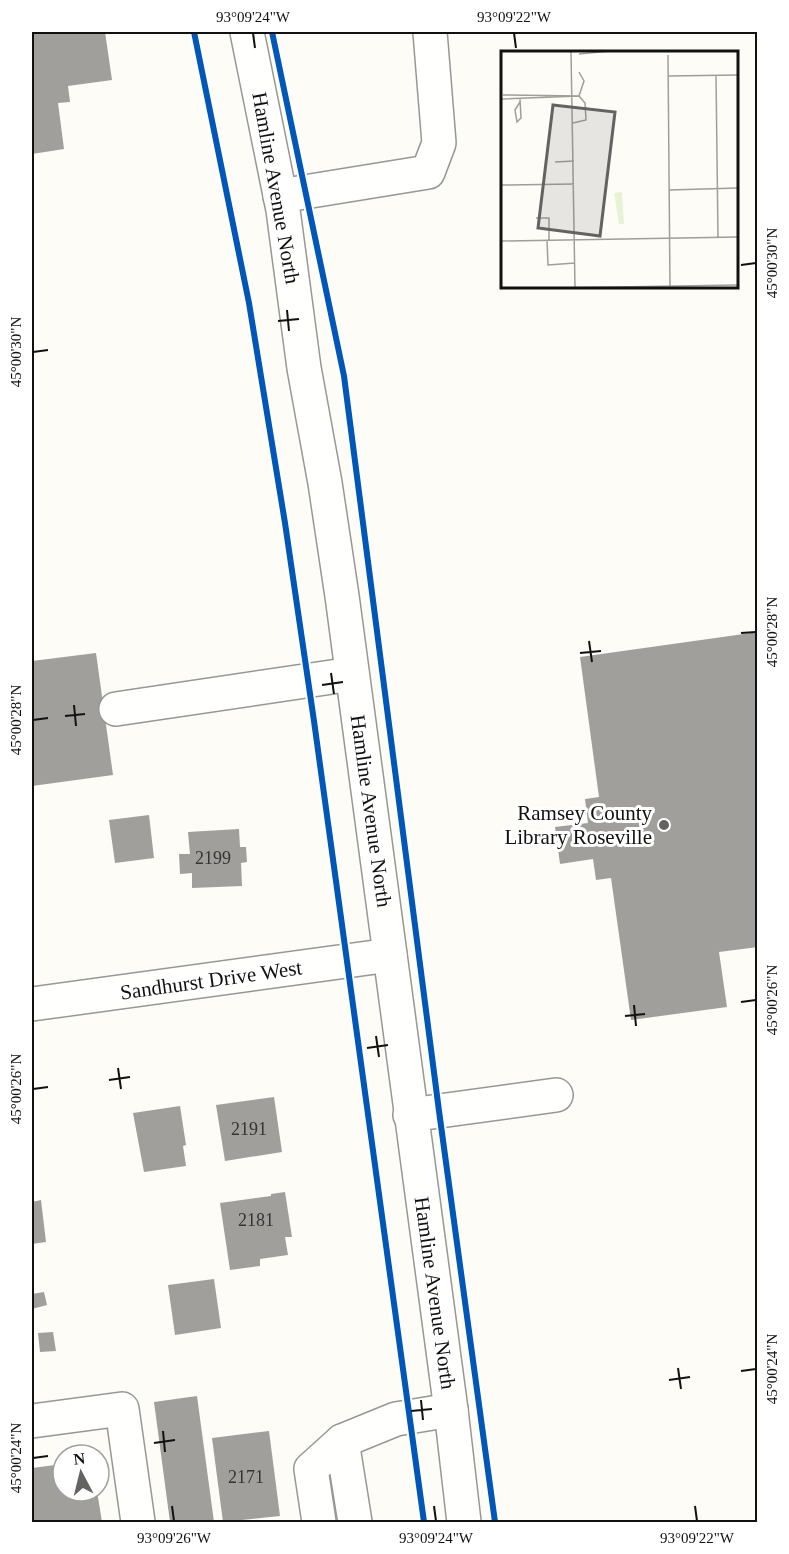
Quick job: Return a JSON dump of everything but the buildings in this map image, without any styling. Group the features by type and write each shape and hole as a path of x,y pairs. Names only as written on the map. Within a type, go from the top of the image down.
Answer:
{"street":[{"name":"Hamline Avenue North","path":"247,32 280,196 304,368 325,483 451,1410 464,1522"},
{"path":"280,196 428,172 439,143 430,32"},
{"path":"116,709 352,674"},
{"name":"Sandhurst Drive West","path":"32,1004 390,955"},
{"path":"411,1115 556,1095"},
{"path":"32,1420 122,1409 138,1522"},
{"path":"319,1522 311,1468 342,1442 396,1419 451,1410"},
{"path":"342,1442 355,1522"}],"cycle path":[{"path":"194,32 249,303 285,523 424,1522"},
{"path":"272,32 344,376 439,1111 495,1522"}],"place":[{"name":"Ramsey County Library Roseville","path":"664,825"}]}
